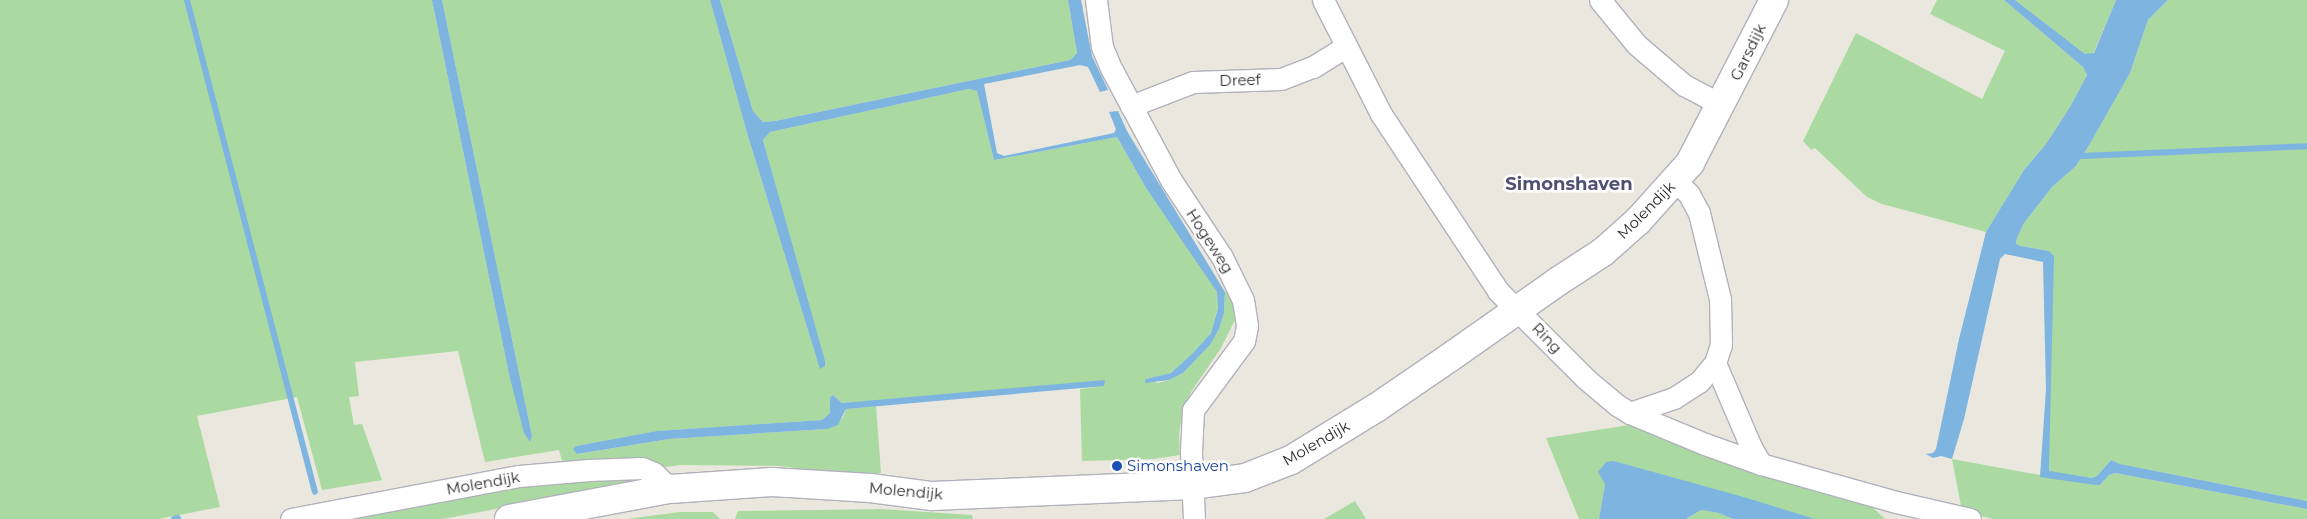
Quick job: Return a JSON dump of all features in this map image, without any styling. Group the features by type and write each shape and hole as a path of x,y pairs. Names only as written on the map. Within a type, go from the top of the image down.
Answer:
{"main road":[{"name":"Garsdijk","path":"1722,105 1774,0"},
{"name":"Molendijk","path":"509,519 670,489 772,482 870,488 932,496 1193,485 1246,478 1291,460 1376,408 1603,252 1638,222 1690,163 1722,105"}],"street":[{"name":"Hogeweg","path":"1096,0 1102,47 1171,180 1222,257 1243,300 1247,326 1244,340 1193,410 1191,453 1194,519"},
{"name":"Ring","path":"1322,0 1381,114 1498,291 1508,302 1519,309 1586,379 1617,405 1630,413 1705,444 1899,511 1970,519"},
{"path":"1600,0 1644,51 1684,84 1722,105"},
{"name":"Dreef","path":"1131,106 1193,82 1281,79 1312,68 1345,47"},
{"path":"1630,413 1674,398 1699,382 1715,363 1721,345 1720,299 1699,213 1689,194 1675,181"},
{"path":"1715,363 1750,447 1761,464"},
{"name":"Molendijk","path":"291,519 519,476 588,470 642,468 654,473 670,489"}],"green space":[{"path":"0,0 432,0 509,374 530,441 532,436 442,0 710,0 747,133 817,359 825,366 763,140 770,132 969,89 977,91 994,160 1117,137 1146,188 1209,278 1217,292 1218,307 1211,333 1171,373 1146,379 1158,383 1183,373 1210,345 1219,329 1224,313 1225,292 1232,290 1236,302 1235,320 1221,348 1191,392 1182,413 1179,436 1180,455 1153,459 1082,461 1080,389 1104,386 842,403 833,395 830,397 830,413 822,420 658,431 576,446 578,454 669,439 827,429 843,418 846,409 876,406 881,473 855,475 779,466 680,465 665,467 638,462 569,464 562,461 559,450 485,462 458,351 355,362 359,396 349,397 354,425 362,424 382,480 322,490 297,397 197,416 220,507 159,519 0,519"},
{"path":"720,0 1068,0 1077,53 1070,60 763,122 753,111"},
{"path":"1937,0 2004,0 2083,67 2087,75 2070,107 2046,144 2024,170 1986,232 1882,204 1867,197 1815,148 1811,150 1803,141 1856,33 1982,99 2005,51 1930,14"},
{"path":"2015,0 2116,0 2093,54 2085,54"},
{"path":"2168,0 2307,0 2307,501 2120,464 2111,460 2097,476 2092,478 2051,472 2049,468 2049,251 2016,244 2017,238 2024,223 2052,187 2076,166 2130,73 2148,20"},
{"path":"1636,424 1865,500 1885,519 1815,519 1614,461 1605,484 1599,519 1579,519 1546,438"},
{"path":"1952,459 2095,485 2100,485 2109,475 2115,473 2307,509 2307,519 1993,519 1962,511"},
{"path":"646,475 643,481 443,519 320,519 513,484"},
{"path":"1355,501 1366,519 1324,519"},
{"path":"881,509 972,515 973,519 735,519 738,511"},
{"path":"1701,510 1719,513 1733,519 1686,519"},
{"path":"680,512 713,512 720,519 626,519"}],"water":[{"path":"432,0 442,0 532,436 530,442 524,433 509,374"},
{"path":"710,0 720,0 753,111 763,122 1070,60 1077,53 1068,0 1081,0 1092,56 1108,90 1100,92 1088,67 1080,65 984,84 997,153 1004,156 1114,133 1116,129 1109,112 1118,111 1127,131 1225,292 1224,313 1219,329 1210,345 1183,373 1169,380 1145,383 1146,379 1171,373 1211,333 1218,308 1217,292 1146,188 1117,137 994,160 977,91 969,89 770,132 763,140 825,361 825,366 820,369 747,133"},
{"path":"2004,0 2015,0 2085,54 2094,53 2116,0 2168,0 2148,20 2130,73 2076,166 2052,187 2024,223 2017,238 2016,244 2049,251 2054,256 2050,471 2092,478 2097,476 2111,460 2120,464 2307,501 2307,509 2115,473 2109,475 2100,485 2040,477 2046,389 2043,262 2005,254 2000,259 1964,419 1952,459 1941,456 1933,458 1926,454 1933,453 1936,449 1959,339 1986,232 2024,170 2046,144 2070,107 2087,75 2083,67"},
{"path":"1105,380 1104,386 846,409 838,425 827,429 669,439 577,454 573,449 576,446 657,431 822,420 830,413 830,397 833,395 842,403"},
{"path":"1614,461 1815,519 1733,519 1719,513 1701,510 1686,519 1599,519 1605,484 1598,472 1606,462"}],"waterway":[{"path":"187,0 315,492"},
{"path":"2082,156 2307,146"},
{"path":"174,519 178,518"}],"place":[{"name":"Simonshaven","path":"1117,466"}],"district":[{"name":"Simonshaven","path":"1569,184"}]}
